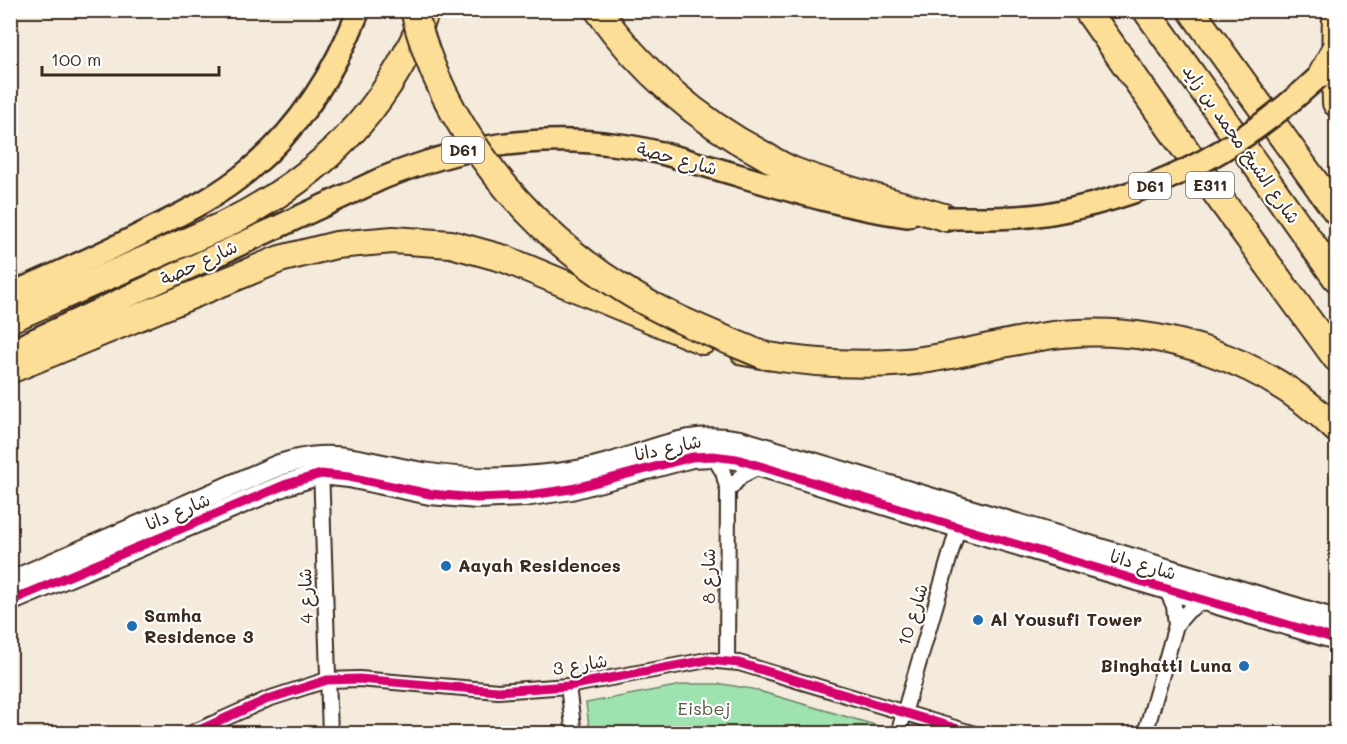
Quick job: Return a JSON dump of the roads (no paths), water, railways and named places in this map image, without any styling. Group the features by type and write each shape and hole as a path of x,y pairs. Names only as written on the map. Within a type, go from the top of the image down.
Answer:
{"highway":[{"path":"414,10 428,56 463,126 508,190 534,219 563,246 594,270 627,291 661,310 765,356"},
{"path":"10,319 224,225 290,188 333,152 371,111 396,74 416,36 426,10"},
{"path":"598,10 612,30 655,77 703,118 743,144 792,171 948,218"},
{"name":"E311","path":"1087,10 1336,358"},
{"name":"شارع الشيخ محمد بن زايد","path":"1146,10 1336,278"},
{"path":"1191,10 1336,211"},
{"path":"1336,10 1336,103"},
{"path":"1329,67 1336,48"},
{"path":"10,370 280,260 307,251 364,241 393,240 451,244 505,259 683,334 728,348 765,356 834,364 904,362 945,357 1061,334 1126,334 1158,338 1220,355 1250,368 1305,402 1336,429"}],"main road":[{"path":"10,294 94,258 186,212 227,187 249,170 291,129 308,107 351,32 359,10"},
{"name":"شارع حصة","path":"10,351 383,177 421,162 460,151 500,143 581,140 662,153 835,204 871,211 948,218 999,218 1051,213 1101,202 1150,186 1197,165 1242,139 1284,109 1329,67"}],"street":[{"name":"شارع دانا","path":"10,582 279,465 321,466 353,460 424,473 508,478 582,470 688,440 710,437 726,438 965,507 1336,620"},
{"name":"شارع دانا","path":"10,601 287,484 321,466 349,477 430,494 477,498 524,496 571,489 692,457 713,456 737,459 1336,639"},
{"name":"شارع 8","path":"713,456 723,472 728,491 727,660"},
{"name":"شارع 4","path":"321,466 330,734"},
{"path":"728,491 741,476 759,467"},
{"name":"شارع 10","path":"898,734 965,507"},
{"path":"1145,734 1176,625 1174,606 1166,589"},
{"path":"1176,625 1188,611 1203,600"},
{"name":"شارع 3","path":"190,734 268,699 327,680 359,680 498,691 568,686 707,660 727,660 975,734"},
{"path":"568,686 574,734"}],"place":[{"name":"Aayah Residences","path":"446,566"},
{"name":"Al Yousufi Tower","path":"978,620"},
{"name":"Samha Residence 3","path":"132,626"},
{"name":"Binghatti Luna","path":"1244,666"}],"park label":[{"name":"Eisbej","path":"704,709"}]}
